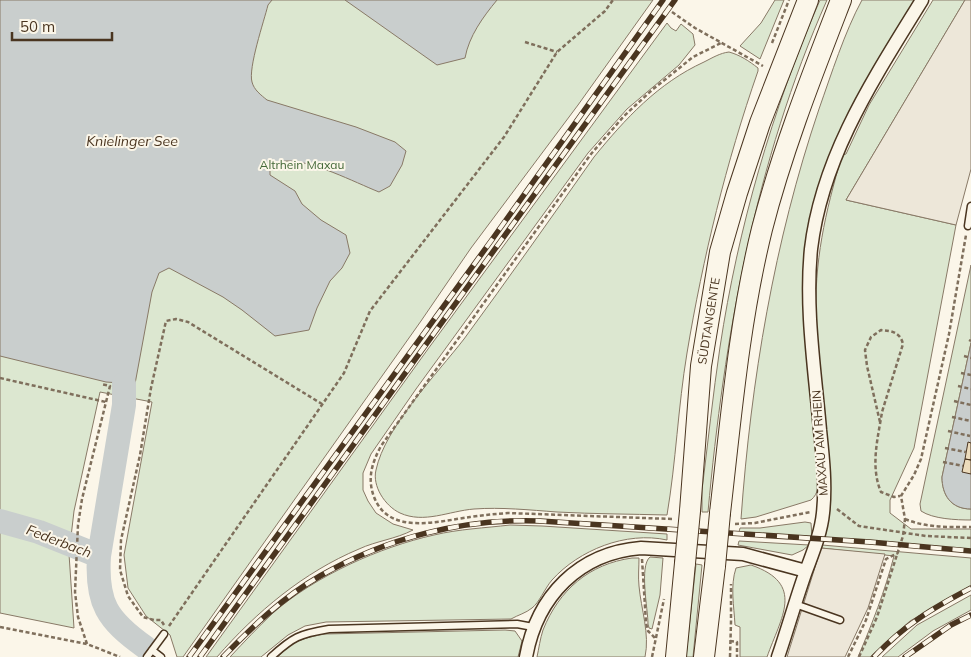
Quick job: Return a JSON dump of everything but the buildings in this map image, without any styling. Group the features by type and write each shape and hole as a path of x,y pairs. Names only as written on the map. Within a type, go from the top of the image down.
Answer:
{"highway":[{"name":"SÜDTANGENTE","path":"676,657 685,563 683,515 701,366 720,252 760,123 808,0"},
{"path":"704,657 723,571 738,353 749,290 762,229 775,181 799,109 841,0"}],"street":[{"name":"MAXAU AM RHEIN","path":"778,657 818,539 823,513 824,474 809,300 812,249 817,218 835,158 849,124 881,66 922,0"},
{"path":"526,657 533,627 550,599 564,581 581,567 599,557 626,549 641,548 743,554 806,571"}],"lane":[{"path":"968,226 971,206"},
{"path":"795,604 840,620"},
{"path":"270,657 291,639 310,632 329,629 517,624 533,627"},
{"path":"147,657 165,632"},
{"path":"152,650 161,657"}],"path":[{"path":"165,632 344,373 370,311 504,137 557,52 605,11 612,0"},
{"path":"770,49 788,0"},
{"path":"672,12 695,28 763,66"},
{"path":"525,42 557,52"},
{"path":"683,515 508,513 484,514 421,525 394,518 385,512 376,502 371,488 370,476 374,460 381,446 591,154 624,116 652,90 693,57 722,43"},
{"path":"860,657 877,617 904,533 905,519 901,496 922,459 949,334 968,226"},
{"path":"165,632 161,620 143,617 128,596 120,570 122,540 140,455 150,388 166,321 176,319 188,322 322,404"},
{"path":"880,422 865,350 871,337 881,330 895,332 901,337 903,344 880,422 875,452 876,477 881,492 887,496 901,496"},
{"path":"964,356 971,358"},
{"path":"961,373 971,375"},
{"path":"0,378 106,402"},
{"path":"87,644 78,618 75,568 82,499 110,386 101,384"},
{"path":"958,386 971,389"},
{"path":"954,401 971,404"},
{"path":"952,416 971,421"},
{"path":"948,431 970,436"},
{"path":"945,448 966,452"},
{"path":"943,462 963,466"},
{"path":"726,519 755,522 806,512 823,513"},
{"path":"849,517 859,526 904,533 971,538"},
{"path":"905,519 919,525 934,527 971,527"},
{"path":"641,548 646,623 648,631 656,639"},
{"path":"848,657 866,620 886,558 898,553"},
{"path":"723,571 730,657"},
{"path":"652,657 664,599"},
{"path":"0,627 87,644 120,657"},
{"path":"730,641 737,642 737,657"}],"green space":[{"name":"Altrhein Maxau","path":"0,0 653,0 578,105 471,248 183,657 177,657 170,635 146,616 128,588 124,555 152,402 100,392 74,511 69,554 74,628 0,613"},
{"path":"775,0 784,0 760,59 740,46 761,23"},
{"path":"820,0 827,0 802,61 780,124 746,251 723,381 708,512 702,512 702,490 717,365 736,258 772,127"},
{"path":"862,0 915,0 855,101 834,144 813,207 807,244 803,294 818,489 811,500 756,517 741,519 745,467 758,363 777,261 803,159 819,109 844,39"},
{"path":"933,0 965,0 846,200 956,225 914,448 890,500 890,513 911,529 971,529 971,550 825,539 830,509 830,485 817,346 816,300 819,258 830,197 842,155 846,154 869,105"},
{"path":"667,23 676,31 681,24 693,34 695,45 679,65 627,109 588,153 416,389 371,454 363,473 363,490 368,501 376,513 393,524 413,530 366,546 319,569 300,581 265,609 217,657 206,657 428,349"},
{"path":"729,52 748,61 758,68 758,71 716,210 700,281 684,373 667,515 571,513 495,508 418,517 409,516 394,510 385,501 378,489 375,476 376,470 381,453 390,436 413,402 464,339 594,157 618,129 643,103 672,80 713,57"},
{"path":"971,265 971,343 942,477 942,484 949,500 958,507 971,509 971,520 959,520 926,514 921,511 920,504"},
{"path":"805,522 811,523 812,537 739,532 740,528 760,528"},
{"path":"510,525 667,534 667,540 636,538 604,545 589,552 563,569 552,580 532,608 511,619 326,622 305,626 288,635 261,657 230,657 267,618 290,600 328,575 370,555 434,535"},
{"path":"739,541 809,545 792,555 738,545"},
{"path":"822,545 971,558 971,586 910,621 870,657 858,657 887,582 894,556 821,548"},
{"path":"650,557 663,558 660,595 652,629 649,628 648,624 645,588 645,569"},
{"path":"639,558 639,586 645,622 645,657 537,657 543,630 567,591 577,581 602,566"},
{"path":"696,564 702,565 693,657 686,657"},
{"path":"751,565 768,573 779,582 784,592 783,615 767,657 740,657 740,627 735,625 733,582 736,568"},
{"path":"971,595 971,610 933,631 898,657 882,657 917,625"},
{"path":"515,631 522,641 518,657 278,657 294,643 325,634"}],"shaded area":[{"path":"965,0 971,0 971,169 956,225 846,200"},
{"path":"821,548 885,554 868,608 845,657 787,657"}],"water":[{"name":"Knielinger See","path":"0,0 272,0 268,5 252,66 252,82 258,92 267,100 356,127 395,142 406,151 402,165 390,186 379,192 333,172 308,164 282,161 270,165 270,175 295,191 302,204 321,220 346,235 350,253 342,268 330,281 309,330 275,336 223,297 169,268 159,273 152,292 135,384 106,382 0,356"},
{"path":"345,0 497,0 473,34 465,58 437,65"},
{"path":"971,343 971,509 958,507 949,500 942,484 942,477"}],"waterway":[{"path":"124,384 124,405 99,556 100,586 102,598 113,619 121,628 145,647"},
{"name":"Federbach","path":"0,521 39,532 99,556"}],"railway":[{"path":"189,657 491,241 663,0"},
{"path":"200,657 675,0"},
{"path":"223,657 293,593 345,563 398,541 426,533 482,523 540,521 870,542 971,551"},
{"path":"874,657 908,626 971,588"},
{"path":"905,657 951,625 971,615"}]}
